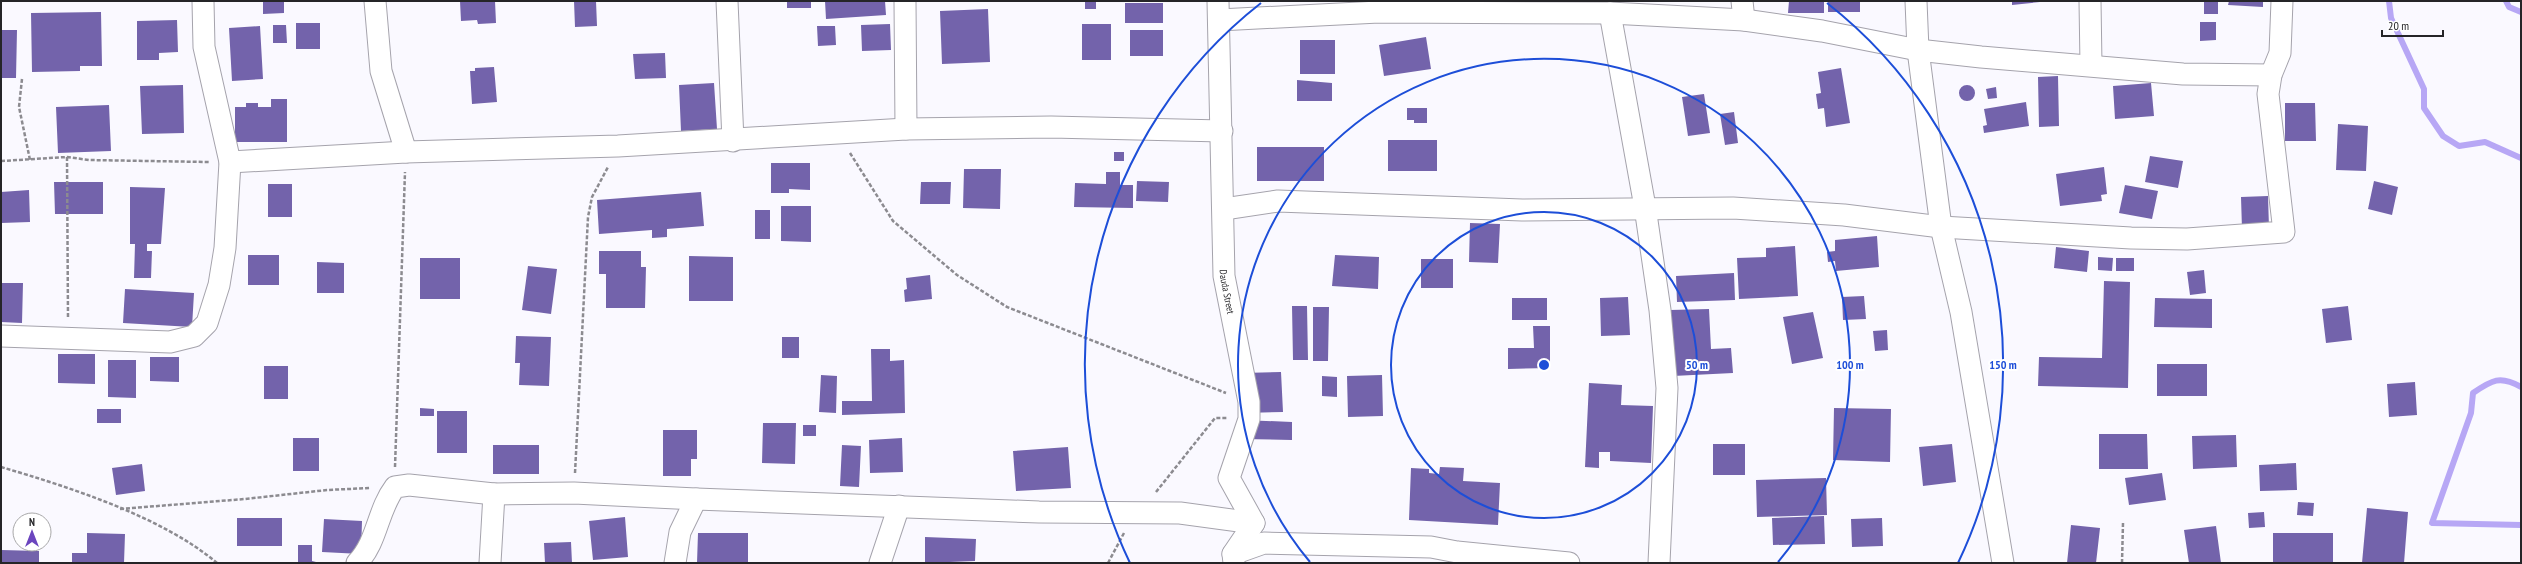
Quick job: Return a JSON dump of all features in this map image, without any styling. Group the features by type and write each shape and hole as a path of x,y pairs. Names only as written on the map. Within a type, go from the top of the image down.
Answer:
{"street":[{"path":"1,336 170,342 194,336 207,323 219,286 225,248 230,162 204,47 203,1"},
{"path":"376,1 381,71 406,152"},
{"path":"727,1 734,141"},
{"path":"905,1 906,129"},
{"path":"1916,1 1918,50 1941,227 1961,312 2003,563"},
{"path":"2090,1 2091,65"},
{"path":"1224,209 1278,200 1522,210 1645,207 1733,208 1836,214 1941,227 2180,239 2284,232 2268,94 2271,75 2280,53 2282,1"},
{"path":"1219,11 1380,6 1610,13 1743,11 1822,31 1918,50 2183,74 2271,75"},
{"name":"Dauda Street","path":"1219,11 1224,209 1224,276 1249,411"},
{"path":"1610,13 1645,207 1660,310 1667,388 1659,563"},
{"path":"230,162 406,152 734,141 837,132 906,129 1051,127 1222,131"},
{"path":"1249,411 1228,478 1254,523"},
{"path":"357,563 367,552 379,526 385,500 395,487 410,485 494,494 574,493 1039,512 1180,513 1254,523"},
{"path":"490,563 494,494"},
{"path":"675,563 680,532 696,499"},
{"path":"880,563 899,506"},
{"path":"1233,558 1254,523"},
{"path":"1233,558 1264,543 1431,547 1457,552 1569,563"}],"path":[{"path":"22,79 19,107 30,160"},
{"path":"837,132 893,220 956,275 1008,308 1249,411"},
{"path":"574,493 588,217 592,198 618,146"},
{"path":"120,508 245,499 328,490 395,487 406,152"},
{"path":"1,161 67,156 89,160 230,162"},
{"path":"67,156 68,338"},
{"path":"1108,563 1131,520 1215,418 1249,411"},
{"path":"1,467 72,490 120,508 202,550 217,563"},
{"path":"2122,563 2123,523"}],"building":[{"path":"263,1 284,1 284,13 263,14"},
{"path":"460,1 495,1 496,23 478,24 477,20 461,21"},
{"path":"574,1 596,1 597,26 575,27"},
{"path":"787,1 811,1 811,8 787,8"},
{"path":"825,1 885,1 886,15 826,19"},
{"path":"1789,1 1824,1 1824,13 1788,13"},
{"path":"1828,1 1860,1 1860,12 1828,12"},
{"path":"2012,1 2040,1 2040,2 2012,5"},
{"path":"2204,1 2218,1 2218,14 2204,14"},
{"path":"2229,1 2263,1 2263,7 2228,5"},
{"path":"1085,2 1096,2 1096,9 1085,9"},
{"path":"1125,3 1163,3 1163,23 1125,23"},
{"path":"988,9 990,62 942,64 940,11"},
{"path":"101,12 102,66 80,66 80,71 32,72 31,13"},
{"path":"177,20 178,52 159,53 159,60 137,60 137,21"},
{"path":"2200,22 2216,22 2216,40 2200,41"},
{"path":"296,23 320,23 320,49 296,49"},
{"path":"890,24 891,50 862,51 861,25"},
{"path":"1082,24 1111,24 1111,60 1082,60"},
{"path":"273,25 286,25 287,43 273,43"},
{"path":"260,26 263,79 232,81 229,28"},
{"path":"817,26 835,26 836,45 818,46"},
{"path":"1,30 17,30 16,78 1,78"},
{"path":"1130,30 1163,30 1163,56 1130,56"},
{"path":"1426,37 1431,69 1384,76 1379,45"},
{"path":"1300,40 1335,40 1335,74 1300,74"},
{"path":"665,53 666,78 635,79 633,54"},
{"path":"494,67 497,102 472,104 470,71 475,71 475,68"},
{"path":"1841,68 1850,123 1826,127 1824,108 1818,109 1816,94 1821,93 1818,72"},
{"path":"2058,76 2059,126 2039,127 2038,77"},
{"path":"1297,80 1332,83 1332,101 1297,101"},
{"path":"714,83 717,129 681,131 679,85"},
{"path":"2151,83 2154,116 2115,119 2113,86"},
{"path":"183,85 184,133 142,134 140,86"},
{"path":"1967,85 1974,90 1975,93 1970,100 1967,101 1960,96 1959,93 1964,86"},
{"path":"1996,87 1997,98 1988,99 1986,89"},
{"path":"1704,94 1710,133 1688,136 1682,97"},
{"path":"271,99 287,99 287,142 235,142 235,107 246,107 246,103 258,103 258,107 271,107"},
{"path":"2026,102 2029,126 1984,133 1983,126 1987,125 1984,109"},
{"path":"2285,103 2315,103 2316,141 2285,141"},
{"path":"109,105 111,151 58,153 56,107"},
{"path":"1407,108 1427,108 1427,123 1414,123 1414,120 1407,120"},
{"path":"1734,112 1738,143 1725,145 1720,114"},
{"path":"2338,124 2368,126 2366,171 2336,170"},
{"path":"1388,140 1437,140 1437,171 1388,171"},
{"path":"1257,147 1324,147 1324,181 1257,181"},
{"path":"1114,152 1124,152 1124,161 1114,161"},
{"path":"2150,156 2183,161 2178,188 2145,182"},
{"path":"771,163 810,163 810,190 789,189 789,193 771,193"},
{"path":"2104,167 2107,194 2101,195 2102,201 2060,206 2056,174"},
{"path":"964,169 1001,169 1000,209 963,208"},
{"path":"1106,172 1120,172 1120,185 1133,185 1133,208 1074,207 1075,183 1106,184"},
{"path":"1137,181 1169,182 1168,202 1136,201"},
{"path":"2374,181 2398,187 2392,215 2368,209"},
{"path":"54,182 103,182 103,214 55,214"},
{"path":"921,182 951,182 950,204 920,204"},
{"path":"268,184 292,184 292,217 268,217"},
{"path":"2125,185 2158,191 2152,219 2119,213"},
{"path":"130,187 165,188 161,244 147,244 147,251 152,251 151,278 134,278 135,244 130,244"},
{"path":"29,190 30,222 1,223 1,192"},
{"path":"701,192 704,226 667,229 667,237 652,238 652,230 599,234 597,200"},
{"path":"2268,196 2269,228 2242,229 2241,197"},
{"path":"781,206 811,206 811,242 781,241"},
{"path":"755,210 770,210 770,239 755,239"},
{"path":"1470,223 1500,224 1498,263 1469,262"},
{"path":"1877,236 1879,267 1836,271 1835,261 1828,262 1827,252 1835,251 1835,240"},
{"path":"1795,246 1798,296 1739,299 1737,258 1766,257 1766,248"},
{"path":"2056,247 2089,251 2087,272 2054,268"},
{"path":"599,251 641,251 641,267 646,267 645,308 606,308 606,274 599,274"},
{"path":"248,255 279,255 279,285 248,285"},
{"path":"1335,255 1379,257 1378,289 1332,286"},
{"path":"689,256 733,257 733,301 689,301"},
{"path":"2098,257 2113,258 2112,271 2098,270"},
{"path":"420,258 460,258 460,299 420,299"},
{"path":"2116,258 2134,258 2134,271 2116,271"},
{"path":"1421,259 1453,259 1453,288 1421,288"},
{"path":"317,262 344,263 344,293 317,293"},
{"path":"528,266 557,269 551,314 522,310"},
{"path":"2204,270 2206,293 2190,295 2187,272"},
{"path":"1734,273 1735,300 1677,302 1676,276"},
{"path":"930,275 932,299 905,302 904,290 907,289 906,278"},
{"path":"2104,281 2130,282 2128,388 2038,386 2039,357 2102,358"},
{"path":"1,283 23,283 22,323 1,322"},
{"path":"125,289 194,293 192,327 123,323"},
{"path":"1864,296 1866,319 1843,320 1842,297"},
{"path":"1628,297 1630,335 1601,336 1600,298"},
{"path":"1512,298 1547,298 1547,320 1512,320"},
{"path":"2155,298 2212,299 2212,328 2154,327"},
{"path":"1292,306 1307,306 1308,360 1293,360"},
{"path":"2348,306 2352,340 2326,343 2322,309"},
{"path":"1313,307 1329,307 1328,361 1313,361"},
{"path":"1709,309 1711,349 1731,348 1733,373 1673,376 1670,310"},
{"path":"1813,312 1823,358 1792,364 1783,317"},
{"path":"1533,326 1550,326 1550,368 1508,369 1508,348 1534,348"},
{"path":"1887,330 1888,350 1875,351 1873,331"},
{"path":"516,336 551,337 549,386 519,385 520,363 515,363"},
{"path":"782,337 799,337 799,358 782,358"},
{"path":"871,349 890,349 890,361 904,360 905,413 842,415 842,401 872,401"},
{"path":"58,354 95,354 95,384 58,383"},
{"path":"150,357 179,357 179,382 150,381"},
{"path":"108,360 136,360 136,398 108,397"},
{"path":"2157,364 2207,364 2207,396 2157,396"},
{"path":"264,366 288,366 288,399 264,399"},
{"path":"1281,372 1283,412 1243,413 1242,373"},
{"path":"821,375 837,376 836,413 819,412"},
{"path":"1382,375 1383,416 1348,417 1347,376"},
{"path":"1322,376 1337,377 1337,397 1322,396"},
{"path":"2415,382 2417,415 2389,417 2387,384"},
{"path":"1589,383 1622,385 1621,405 1653,406 1651,463 1610,461 1610,452 1599,452 1599,468 1585,467"},
{"path":"420,408 434,409 434,416 420,416"},
{"path":"1834,408 1891,409 1890,462 1833,460"},
{"path":"97,409 121,409 121,423 97,423"},
{"path":"437,411 467,411 467,453 437,453"},
{"path":"1242,420 1292,422 1292,440 1242,439"},
{"path":"763,423 796,423 795,464 762,463"},
{"path":"803,425 816,425 816,436 803,436"},
{"path":"663,430 697,430 697,459 691,459 691,476 663,476"},
{"path":"2099,434 2147,434 2148,469 2099,469"},
{"path":"2236,435 2237,467 2193,469 2192,436"},
{"path":"293,438 319,438 319,471 293,471"},
{"path":"902,438 903,472 870,473 869,440"},
{"path":"1713,444 1745,444 1745,475 1713,475"},
{"path":"1952,444 1956,482 1923,486 1919,447"},
{"path":"493,445 539,445 539,474 493,474"},
{"path":"842,445 861,446 859,487 840,486"},
{"path":"1068,447 1071,488 1016,491 1013,451"},
{"path":"2296,463 2297,490 2260,491 2259,465"},
{"path":"142,464 145,491 116,495 112,468"},
{"path":"1440,467 1464,468 1463,481 1500,483 1498,525 1409,520 1411,468 1429,469 1429,473 1439,474"},
{"path":"2162,473 2166,500 2129,505 2125,478"},
{"path":"1826,478 1827,515 1757,517 1756,480"},
{"path":"2298,502 2314,503 2313,516 2297,515"},
{"path":"2367,508 2408,512 2404,563 2362,563"},
{"path":"2264,512 2265,527 2249,528 2248,513"},
{"path":"1824,516 1825,544 1773,545 1772,518"},
{"path":"625,517 628,557 593,560 589,521"},
{"path":"237,518 282,518 282,546 237,546"},
{"path":"1882,518 1883,546 1852,547 1851,519"},
{"path":"324,519 362,521 361,554 322,552"},
{"path":"2071,525 2100,528 2096,563 2067,563"},
{"path":"2216,526 2221,563 2189,563 2184,530"},
{"path":"87,533 125,534 124,563 72,563 72,553 87,553"},
{"path":"698,533 748,533 748,563 697,563"},
{"path":"2273,533 2333,533 2333,563 2273,563"},
{"path":"925,537 976,539 975,561 925,563"},
{"path":"571,542 572,563 545,563 544,543"},
{"path":"298,545 312,545 312,561 320,563 298,563"},
{"path":"1,550 12,550 12,552 39,552 39,563 1,563"}],"waterway":[{"path":"2389,1 2391,18 2424,89 2424,108 2443,136 2459,146 2485,142 2521,158"},
{"path":"2506,1 2509,7 2521,12"},
{"path":"2521,387 2514,383 2502,380 2491,382 2473,393 2471,413 2432,523 2521,525"}]}
